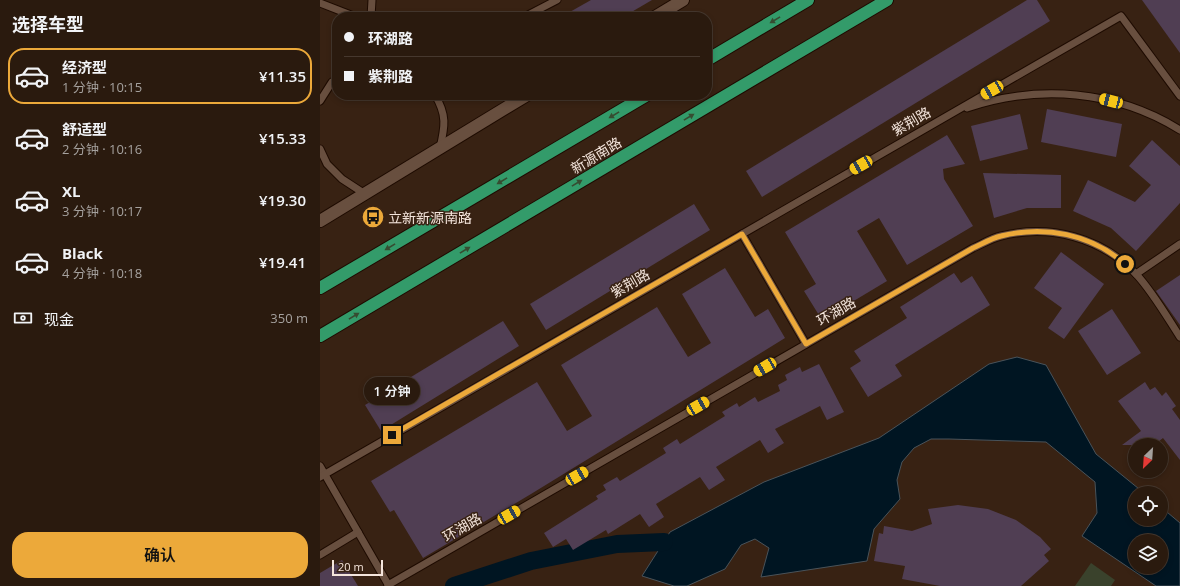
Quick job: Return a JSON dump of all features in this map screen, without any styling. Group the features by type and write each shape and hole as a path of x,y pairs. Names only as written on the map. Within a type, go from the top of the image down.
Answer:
{"main road":[{"path":"712,57 808,0"},
{"name":"新源南路","path":"320,336 887,0"},
{"name":"新源南路","path":"320,288 639,100"}],"street":[{"path":"663,12 683,0"},
{"path":"320,221 519,100"}],"lane":[{"path":"371,12 372,0"},
{"path":"534,12 557,0"},
{"path":"320,3 343,12"},
{"name":"紫荆路","path":"322,476 1121,16 1180,96"},
{"path":"320,102 332,82"},
{"name":"紫荆路","path":"954,112 989,100 1025,94 1062,93 1099,98 1135,108 1180,130"},
{"path":"438,100 442,106 445,128 440,148"},
{"path":"320,149 327,164 342,179 365,194"},
{"name":"环湖路","path":"388,585 973,248 1000,236 1029,231 1059,232 1088,240 1114,254 1136,274 1180,337"},
{"path":"742,234 806,344"},
{"path":"1136,274 1180,244"},
{"path":"320,466 322,476 358,532 388,585"},
{"path":"320,555 358,532"}],"green space":[{"path":"1091,563 1115,580 1111,586 1075,586"}],"water":[{"path":"1017,357 1046,365 1096,454 1135,486 1128,486 1128,526 1168,526 1168,513 1180,523 1180,586 1156,586 1138,574 1168,574 1168,534 1128,534 1128,567 1082,536 1097,513 1095,482 1046,442 949,439 931,439 914,448 902,462 897,480 900,499 874,529 867,561 761,577 769,548 755,539 741,545 725,569 687,586 674,586 642,576 670,532 764,482 879,438 989,364"}],"building":[{"path":"591,0 652,0 632,12 570,12"},
{"path":"1027,0 1037,0 1050,21 762,197 746,171"},
{"path":"1142,0 1180,0 1180,53"},
{"path":"1047,109 1122,124 1116,157 1041,142"},
{"path":"1020,114 1028,149 980,161 971,126"},
{"path":"947,135 965,164 943,169 944,179 973,226 907,265 879,218 857,231 887,281 822,320 804,291 816,284 785,232"},
{"path":"1152,140 1180,166 1180,203 1136,251 1111,228 1073,211 1088,180 1135,202 1151,185 1129,166"},
{"path":"983,173 1061,175 1061,208 1027,208 994,218"},
{"path":"694,204 710,230 546,330 530,304"},
{"path":"1061,252 1104,284 1064,339 1048,328 1062,308 1034,288"},
{"path":"725,268 755,317 768,309 785,338 531,494 423,558 394,510 390,512 371,481 537,382 567,431 592,416 561,365 657,307 688,357 711,343 682,294"},
{"path":"954,273 961,283 972,276 990,305 895,365 902,376 868,397 850,368 861,361 854,351 907,318 900,307"},
{"path":"1180,275 1180,325 1156,291"},
{"path":"1112,309 1141,353 1107,375 1078,331"},
{"path":"503,321 519,346 381,431 365,405"},
{"path":"819,364 844,412 827,420 820,406 775,429 784,443 768,453 760,440 716,467 725,480 709,490 700,477 656,504 664,517 649,527 640,514 608,534 606,530 573,550 566,539 553,547 544,533 598,499 596,496 606,490 603,485 617,477 620,481 666,453 663,448 677,439 680,444 725,416 722,412 737,403 739,407 755,397 758,402 780,391 778,385 787,380 785,375 800,367 802,372"},
{"path":"1145,382 1150,390 1155,387 1162,396 1166,392 1176,406 1172,409 1180,420 1180,460 1168,444 1168,438 1132,438 1141,431 1118,401"},
{"path":"1128,441 1128,445 1122,445"},
{"path":"958,505 988,509 1016,520 1040,537 1051,549 1044,555 1049,561 1021,586 940,586 902,579 905,566 874,561 879,533 883,534 884,526 912,531 932,524 928,509"},
{"path":"342,560 358,586 320,586 320,573"}],"waterway":[{"path":"454,586 531,561 617,544 664,542"}],"place":[{"name":"立新新源南路","path":"373,217"}],"route":[{"path":"392,435 742,234 806,344 973,248 1000,236 1029,231 1059,232 1088,240 1114,254 1125,264"}]}
